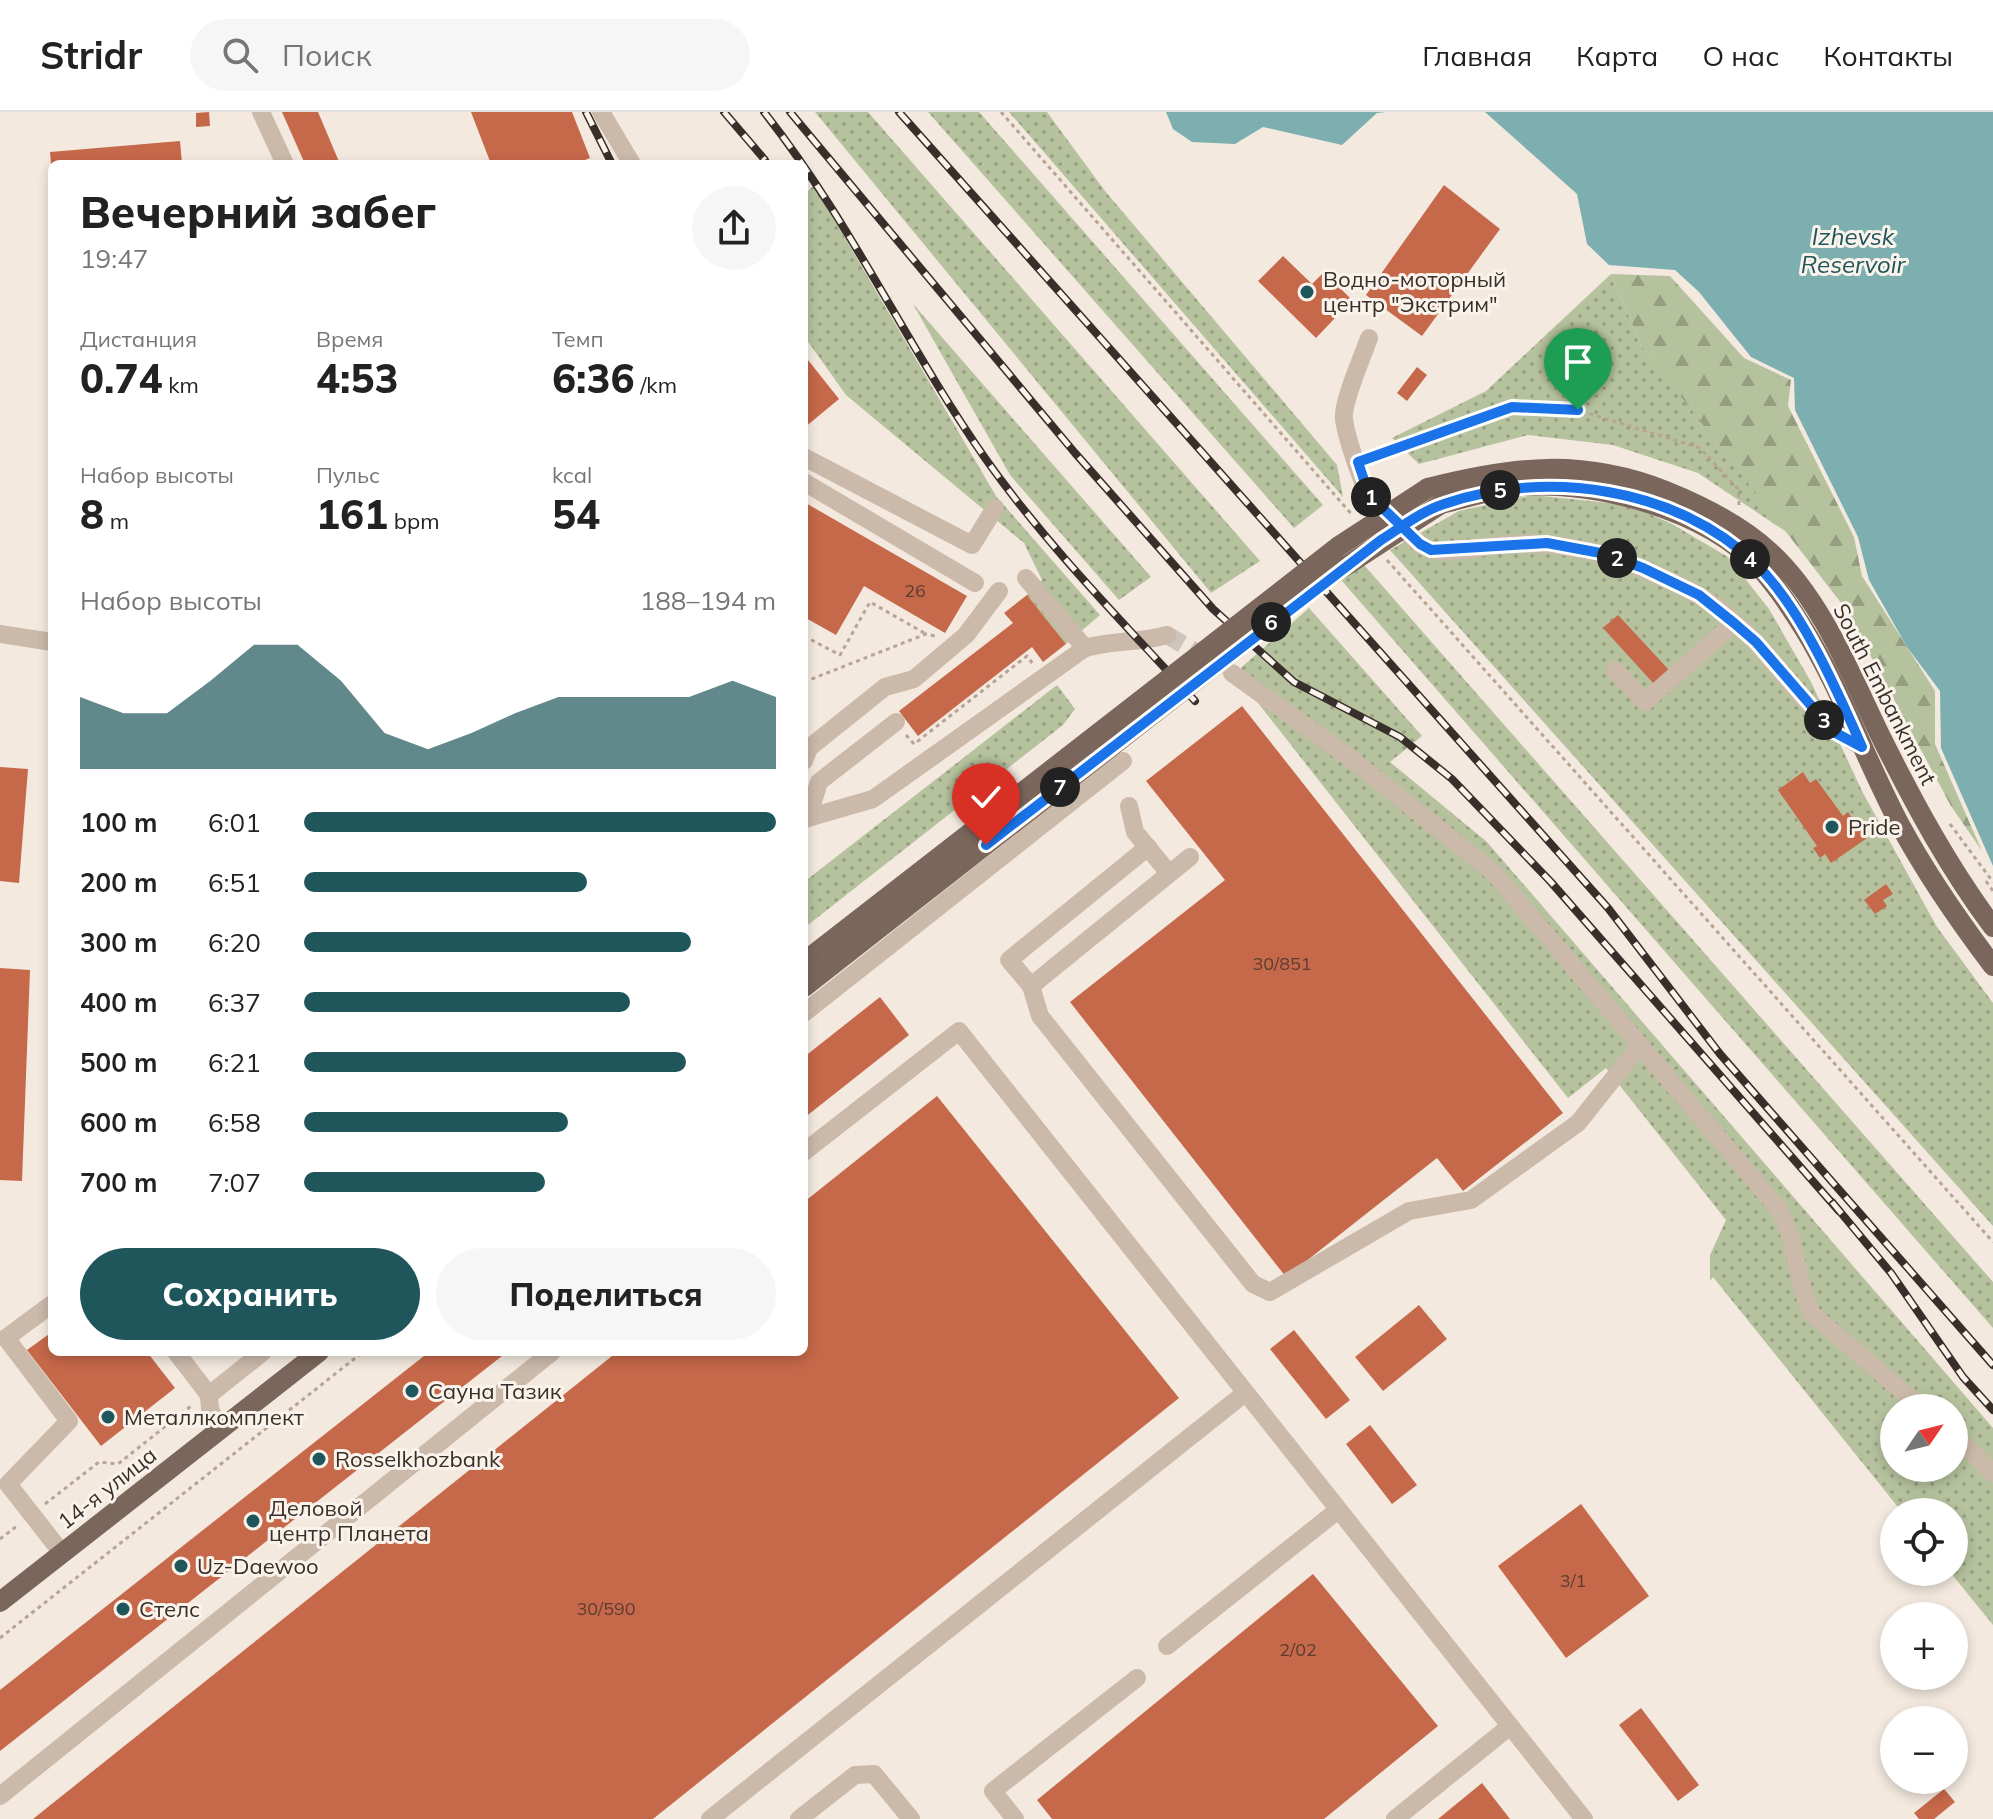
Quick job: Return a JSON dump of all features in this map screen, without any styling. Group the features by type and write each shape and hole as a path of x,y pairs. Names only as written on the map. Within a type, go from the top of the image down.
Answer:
{"main road":[{"name":"South Embankment","path":"1435,496 1524,467 1604,472 1691,501 1732,524 1771,553 1808,599 1835,642 1919,813 1993,927"},
{"name":"South Embankment","path":"1435,496 1522,486 1608,492 1651,504 1723,538 1759,566 1804,630 1931,877 1993,966"},
{"path":"808,959 1339,546 1435,496"},
{"path":"808,984 1435,496"},
{"name":"14-я улица","path":"0,1602 314,1356"}],"street":[{"path":"261,112 283,160"},
{"path":"601,112 630,160"},
{"path":"1369,338 1343,416 1369,495 1420,544 1431,550 1547,543 1606,554 1699,595 1756,642 1834,732 1862,747"},
{"path":"808,459 972,545 995,508"},
{"path":"808,484 975,583"},
{"path":"1026,578 1085,648"},
{"path":"808,751 885,687 914,679 966,635 999,591"},
{"path":"1615,670 1645,702 1734,623"},
{"path":"0,634 48,641"},
{"path":"808,817 873,799 1085,648 1115,639 1141,642 1167,635"},
{"path":"1232,673 1350,758 1494,873 1782,1216 1793,1239 1804,1299 1812,1314 1906,1394"},
{"path":"808,812 819,782 896,722"},
{"path":"808,1010 1123,761"},
{"path":"1129,806 1135,832 1168,872"},
{"path":"1148,847 1009,960 1031,986 1040,1016 1253,1284 1270,1292 1409,1211 1471,1200 1578,1123 1640,1045"},
{"path":"1031,986 1190,857"},
{"path":"808,1149 959,1031 1584,1819"},
{"path":"48,1307 6,1338 69,1421 4,1488 32,1515 62,1553"},
{"path":"179,1356 210,1402 220,1430"},
{"path":"210,1402 259,1356"},
{"path":"0,1796 547,1356"},
{"path":"710,1819 1245,1393"},
{"path":"1968,1449 1993,1473"},
{"path":"1167,1646 1338,1510"},
{"path":"1015,1819 993,1791 1137,1678"},
{"path":"1395,1819 1509,1727"},
{"path":"799,1819 855,1775 874,1774 911,1819"}],"path":[{"path":"1001,112 1205,350 1339,498"},
{"path":"1358,462 1512,407 1578,410 1700,448 1738,489 1739,509"},
{"path":"1384,556 1993,1242"},
{"path":"808,638 840,655 870,602 926,634 938,636"},
{"path":"808,680 926,634"},
{"path":"896,722 914,744 1027,656 1044,678"},
{"path":"1949,821 1993,882"},
{"path":"0,1638 358,1356"},
{"path":"0,1539 99,1462 118,1464 197,1402 210,1402"}],"green space":[{"path":"815,112 868,112 1260,561 1211,593"},
{"path":"928,112 979,112 1323,505 1294,528"},
{"path":"1009,112 1047,112 1105,191 1337,465 1343,497"},
{"path":"814,185 996,496 1100,615 1066,644 1027,595 1042,580 1024,543 846,395 808,342 808,191"},
{"path":"1611,274 1641,345 1791,535 1698,473 1613,445 1528,435 1419,464 1392,438 1486,391"},
{"path":"1611,274 1670,276 1744,358 1791,380 1788,406 1854,537 1862,576 1935,691 1935,744 1982,851 1951,806 1845,608 1641,345"},
{"path":"913,304 1151,577 1119,600 1010,475"},
{"path":"1532,495 1629,505 1672,524 1728,557 1769,609 1811,682 1863,793 1937,927 1993,1003 1993,1226 1390,550 1459,511"},
{"path":"1364,565 1993,1282 1993,1328 1342,581"},
{"path":"1309,608 1422,736 1390,762 1487,842 1964,1394 1880,1394 1880,1482 1968,1482 1968,1399 1993,1428 1993,1625 1961,1586 1968,1586 1968,1498 1891,1498 1713,1277 1710,1281 1710,1255 1726,1220 1606,1068 1568,1098 1251,694 1227,680"},
{"path":"1057,685 1075,709 1063,725 808,925 808,879"}],"water":[{"path":"1166,112 1386,112 1377,113 1342,145 1263,127 1235,144 1192,142 1173,129"},
{"name":"Izhevsk Reservoir","path":"1485,112 1993,112 1993,866 1941,748 1940,691 1907,647 1869,580 1858,537 1795,410 1794,378 1751,357 1699,292 1675,270 1609,265 1587,244 1577,194"}],"building":[{"path":"209,112 210,126 196,127 196,113"},
{"path":"282,112 318,112 338,160 303,160"},
{"path":"471,112 572,112 590,158 585,160 489,160"},
{"path":"180,141 182,160 51,160 50,152"},
{"path":"1444,185 1500,229 1422,336 1366,295"},
{"name":"Водно-моторный центр \"Экстрим\"","path":"1283,256 1312,284 1324,272 1352,300 1316,338 1258,281"},
{"path":"808,360 839,399 808,425"},
{"path":"1417,367 1427,375 1407,401 1397,393"},
{"path":"808,504 967,596 945,633 864,586 836,635 808,619"},
{"path":"1027,595 1066,644 1043,662 1032,647 918,736 899,711 1013,623 1004,613"},
{"path":"1618,615 1669,670 1654,684 1603,628"},
{"path":"1242,706 1563,1113 1463,1191 1437,1158 1286,1277 1070,1002 1225,880 1146,781"},
{"path":"0,767 28,769 19,883 0,881"},
{"name":"Pride","path":"1803,772 1810,783 1816,779 1843,816 1848,812 1867,838 1831,863 1825,854 1820,858 1813,848 1817,846 1778,790"},
{"path":"1886,884 1893,894 1883,900 1887,906 1875,914 1864,900"},
{"path":"0,968 30,970 22,1181 0,1180"},
{"path":"880,997 909,1035 808,1115 808,1054"},
{"path":"937,1096 1179,1398 653,1819 33,1819 612,1356 808,1356 808,1199"},
{"path":"1419,1305 1447,1339 1383,1391 1355,1357"},
{"path":"1294,1330 1350,1400 1326,1419 1270,1349"},
{"name":"Металлкомплект","path":"48,1335 48,1356 150,1356 175,1388 101,1446 27,1350"},
{"name":"Деловой центр Планета","path":"424,1356 502,1356 0,1751 0,1690"},
{"path":"1370,1425 1417,1485 1392,1504 1346,1444"},
{"path":"1581,1504 1649,1596 1566,1658 1498,1566"},
{"path":"1313,1574 1438,1726 1324,1819 1052,1819 1037,1800"},
{"path":"1641,1708 1699,1785 1678,1801 1619,1725"},
{"path":"1482,1783 1510,1819 1438,1819"},
{"path":"1938,1794 1948,1794 1955,1802 1934,1819 1919,1819 1914,1813"}],"tunnel":[{"path":"1167,635 1209,660"}],"railway":[{"path":"586,112 610,160"},
{"path":"724,112 765,160"},
{"path":"764,112 799,160"},
{"path":"790,112 1075,453 1213,609 1294,682 1400,737 1452,779 1550,881 1839,1211"},
{"path":"899,112 1608,908 1720,1054 1993,1365"},
{"path":"808,173 985,458 1060,553 1195,701"},
{"path":"1832,1202 1891,1273 1963,1377 1993,1410"}],"place":[{"name":"Водно-моторный центр \"Экстрим\"","path":"1307,292"},
{"name":"Pride","path":"1832,827"},
{"name":"Сауна Тазик","path":"412,1391"},
{"name":"Металлкомплект","path":"108,1417"},
{"name":"Rosselkhozbank","path":"319,1459"},
{"name":"Деловой центр Планета","path":"253,1521"},
{"name":"Uz-Daewoo","path":"181,1566"},
{"name":"Стелс","path":"123,1609"}],"route":[{"path":"986,845 1327,578 1381,540 1441,504 1522,486 1608,492 1651,504 1692,521 1742,552 1759,566 1804,630 1862,747 1834,732 1756,642 1699,595 1606,554 1547,543 1431,550 1420,544 1369,495 1358,462 1512,407 1578,410"}]}
